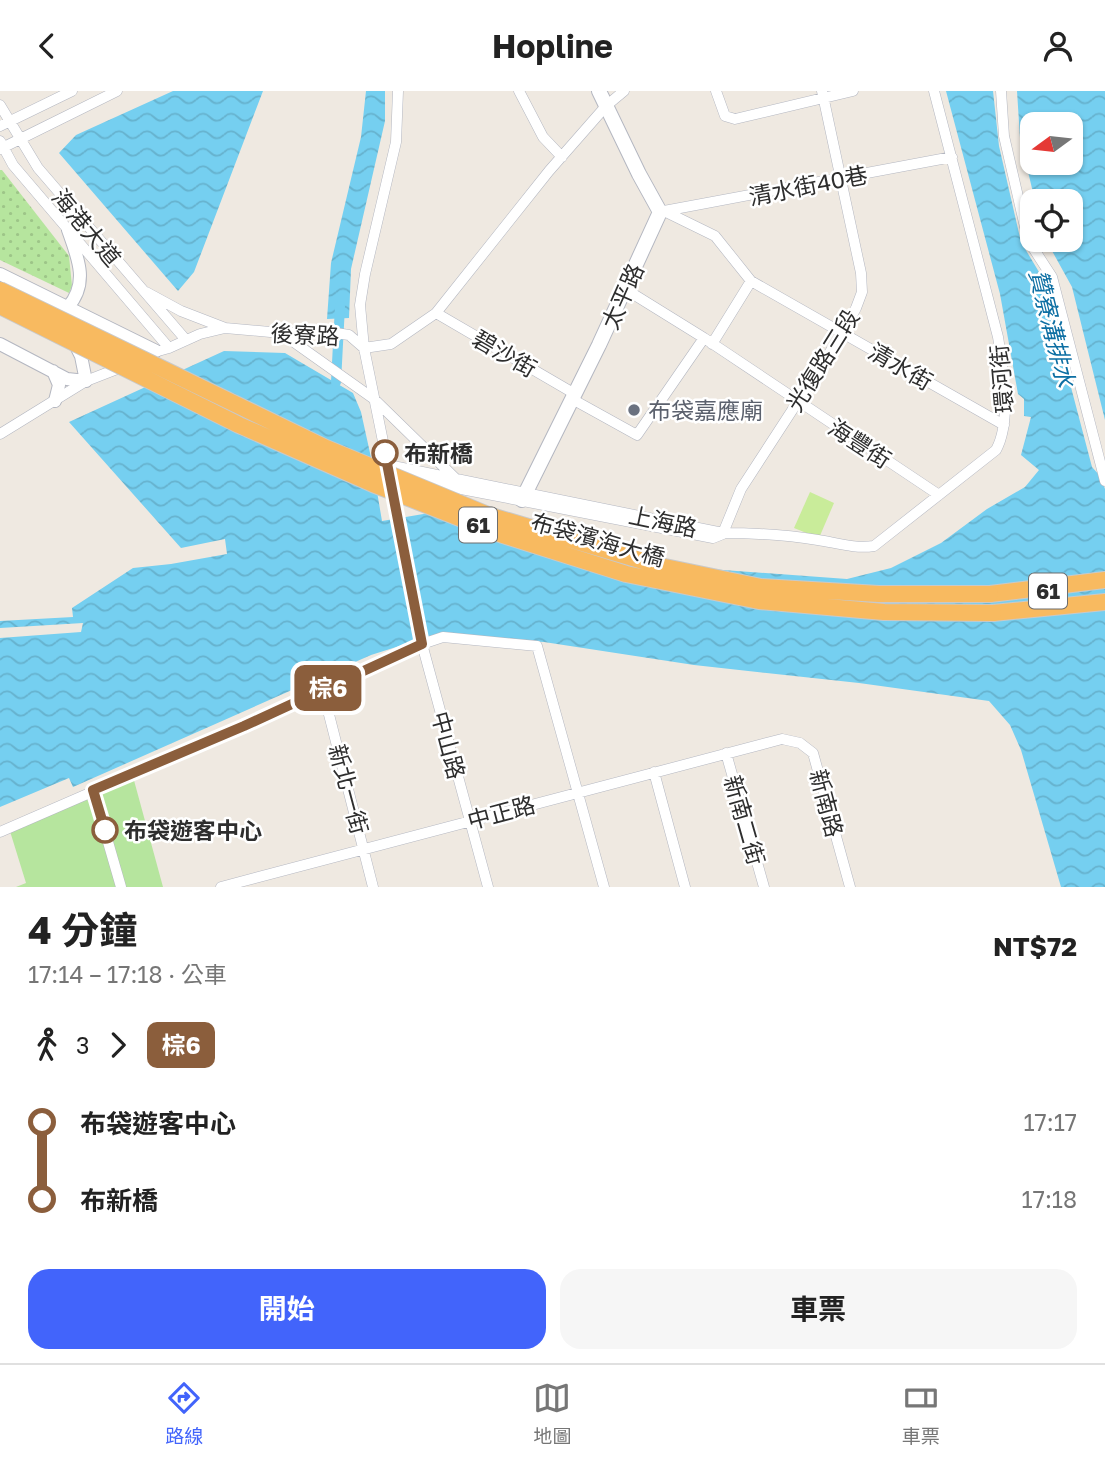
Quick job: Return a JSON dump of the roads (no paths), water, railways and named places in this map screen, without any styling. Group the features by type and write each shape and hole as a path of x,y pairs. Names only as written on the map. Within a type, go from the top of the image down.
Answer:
{"highway":[{"name":"布袋濱海大橋","path":"0,290 326,448 488,515 660,566 761,587 879,594 990,594 1105,588"},
{"name":"布袋濱海大橋","path":"0,306 239,425 373,484 503,535 626,574 759,601 884,612 993,613 1105,602"},
{"path":"990,594 1105,580"},
{"path":"993,613 1105,609"}],"main road":[{"name":"太平路","path":"524,496 660,212 599,91"}],"street":[{"path":"5,124 72,91"},
{"path":"1,146 117,91"},
{"path":"398,91 397,142 360,305 364,348 422,644"},
{"path":"519,91 542,137 562,157"},
{"name":"後寮路","path":"0,434 86,381 162,349 225,328 281,333 323,331 349,335 364,348 391,345 436,313 562,157 606,106 624,91"},
{"path":"716,91 725,116 734,119 823,95 853,91"},
{"name":"環河街","path":"723,533 806,538 860,548 874,546 996,450 1003,437 1002,363 998,337 934,91"},
{"path":"1001,91 1003,135 1028,240 1052,277 1105,481"},
{"name":"光復路三段","path":"723,533 741,489 843,332 862,292 861,273 823,95"},
{"name":"海港大道","path":"0,105 5,124 20,139 38,168 186,340"},
{"name":"海港大道","path":"1,146 13,165 162,349"},
{"name":"清水街40巷","path":"664,211 952,157"},
{"name":"清水街","path":"664,211 715,236 751,281 1004,425"},
{"path":"68,230 80,264 78,295 68,307"},
{"path":"0,274 162,349"},
{"path":"708,341 751,281"},
{"path":"140,288 181,311 225,328"},
{"name":"海豐街","path":"625,289 939,495"},
{"path":"0,344 67,379 86,381 81,356 56,310 42,295"},
{"name":"碧沙街","path":"436,313 637,435 708,341"},
{"path":"281,333 374,399 455,478"},
{"path":"53,371 59,385 55,401"},
{"name":"上海路","path":"388,465 400,473 432,482 723,533"},
{"name":"上海路","path":"388,465 455,478 524,496"},
{"path":"0,832 443,637 537,646 604,887"},
{"name":"中山路","path":"422,644 488,887"},
{"name":"新北一街","path":"323,691 373,887"},
{"name":"中正路","path":"221,887 782,739"},
{"name":"新南路","path":"782,739 800,743 813,753 850,887"},
{"name":"新南二街","path":"726,753 764,887"},
{"path":"653,772 685,887"},
{"path":"93,790 121,887"}],"water":[{"path":"173,91 263,91 194,272 178,291 59,153 76,135"},
{"path":"366,91 385,91 385,121 351,269 349,318 327,319 331,263 361,137"},
{"name":"贊寮溝排水","path":"946,91 993,91 999,146 1020,238 1020,252 1027,252 1042,277 1092,467 1100,476 1105,489 1105,887 1061,887 1021,750 1010,725 989,701 859,683 694,665 544,642 443,637 409,643 371,655 73,787 69,778 0,807 0,621 73,617 72,608 133,568 227,554 225,539 181,548 69,422 224,351 285,353 353,393 361,412 382,521 447,510 696,568 847,579 891,568 941,543 987,509 1025,487 1039,470 1021,455 1031,417 1024,416 1024,399 1018,394 1000,294"},
{"path":"1017,91 1105,91 1105,420 1072,287 1053,252 1083,252 1083,189 1032,189 1029,175 1083,175 1083,112 1020,112 1020,138"}],"waterway":[{"path":"336,382 340,306"}],"place":[{"name":"布袋嘉應廟","path":"634,410"},
{"name":"布新橋","path":"385,453"},
{"name":"布袋遊客中心","path":"105,830"}]}
